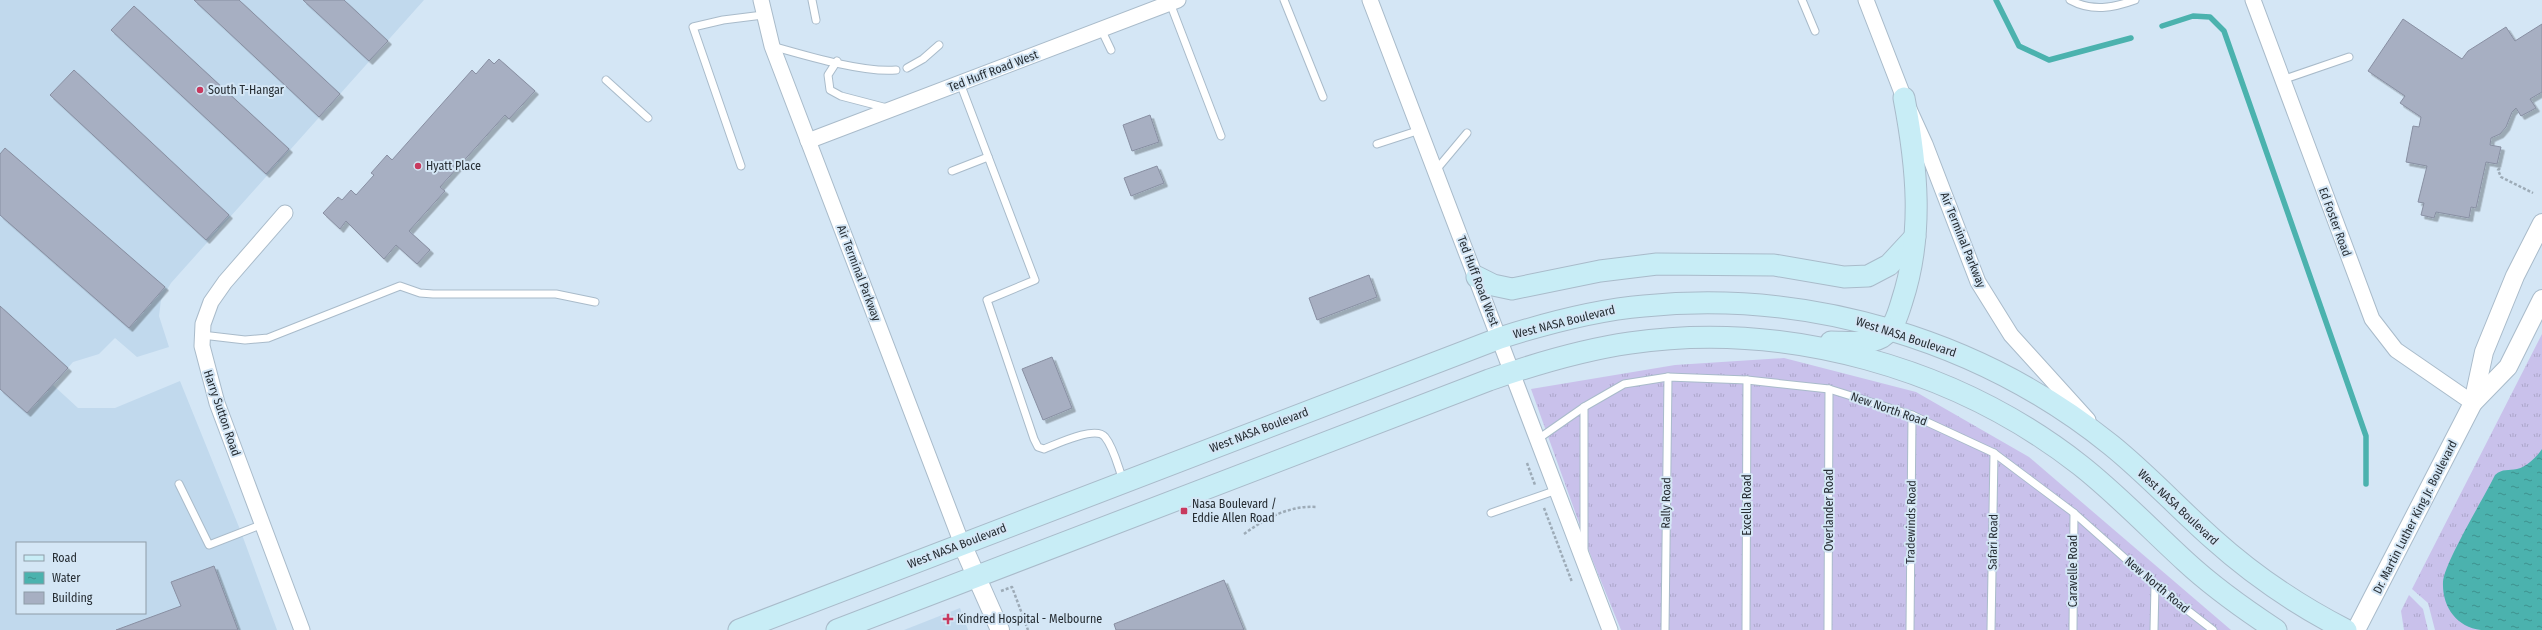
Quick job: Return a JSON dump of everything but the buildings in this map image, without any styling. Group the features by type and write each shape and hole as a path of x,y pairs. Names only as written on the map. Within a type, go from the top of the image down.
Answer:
{"main road":[{"path":"837,630 1513,372 1558,358 1631,342 1684,338 1772,342 1867,342 1882,337 1891,330 1908,284 1915,237 1916,167 1904,98"},
{"path":"1477,277 1493,285 1512,289 1629,267 1712,263 1774,265 1856,278 1880,272 1896,258 1915,237"},
{"name":"West NASA Boulevard","path":"739,630 1500,338 1586,315 1644,306 1672,304 1766,306 1847,319 1891,330 1946,349 2000,373 2046,398 2113,447 2250,571 2307,609 2346,630"},
{"path":"1772,342 1825,349 1878,363 1957,391 2007,417 2081,466 2186,562 2234,601 2276,630"}],"street":[{"name":"Air Terminal Parkway","path":"761,0 763,15 772,46 962,544"},
{"name":"Ted Huff Road West","path":"1370,0 1477,277 1610,630"},
{"name":"Air Terminal Parkway","path":"1866,0 1904,98 1925,144 1978,282 1998,317 2038,367 2113,447"},
{"name":"Ed Foster Road","path":"2253,0 2372,319 2396,350 2473,403"},
{"name":"Ted Huff Road West","path":"808,141 1174,2"},
{"name":"Harry Sutton Road","path":"285,213 217,292 206,313 202,335 204,356 216,397 302,630"},
{"name":"Dr. Martin Luther King Jr. Boulevard","path":"2356,630 2473,403 2484,352 2515,276 2542,223"},
{"name":"Dr. Martin Luther King Jr. Boulevard","path":"2473,403 2508,366 2542,299"},
{"path":"962,544 978,576 1000,630"}],"lane":[{"path":"812,0 816,20"},
{"path":"1284,0 1322,97"},
{"path":"1802,0 1815,31"},
{"path":"2070,0 2083,6 2103,8 2135,0"},
{"path":"1174,2 1221,136"},
{"path":"741,166 693,27 724,20 763,15"},
{"path":"1101,29 1111,50"},
{"path":"907,68 923,59 939,45"},
{"path":"772,46 837,62 880,70 896,70"},
{"path":"2282,80 2349,57"},
{"path":"837,62 828,74 830,90 841,96 891,110"},
{"path":"606,80 648,118"},
{"path":"960,83 1035,280 987,300 1034,439 1038,447 1044,449 1089,433 1098,432 1105,436 1124,482"},
{"path":"1377,144 1420,130"},
{"path":"1436,170 1468,133"},
{"path":"952,171 988,157"},
{"path":"202,335 245,340 268,338 400,286 420,293 556,294 595,302"},
{"name":"New North Road","path":"1538,439 1584,407 1624,384 1668,377 1747,380 1829,389 1912,414 1994,453 2074,513 2155,585 2213,630"},
{"name":"Rally Road","path":"1665,630 1668,377"},
{"name":"Excella Road","path":"1746,630 1747,380"},
{"name":"Overlander Road","path":"1828,630 1829,389"},
{"path":"1584,407 1584,563"},
{"name":"Tradewinds Road","path":"1910,630 1912,414"},
{"name":"Safari Road","path":"1991,630 1994,453"},
{"path":"179,484 209,544 263,524"},
{"path":"1491,513 1557,490"},
{"name":"Caravelle Road","path":"2073,630 2074,513"},
{"path":"2154,630 2155,585"}],"path":[{"path":"2500,168 2498,170 2501,177 2533,193"},
{"path":"1244,534 1263,520 1301,506 1317,508"},
{"path":"997,592 1012,587 1028,630"}],"shaded area":[{"path":"0,0 424,0 171,283 161,300 159,316 169,347 137,357 115,338 99,354 73,362 53,385 78,408 115,408 180,381 241,532 277,630 0,630"},
{"name":"Kindred Hospital - Melbourne","path":"960,608 968,630 904,630"}],"green space":[{"path":"2542,334 2542,630 2435,630 2428,603 2412,589"},
{"path":"1784,358 1916,392 2029,457 2231,630 1621,630 1592,559 1531,389 1675,365"},
{"path":"2409,595 2423,609 2428,630 2404,630 2401,611"}],"water":[{"path":"2542,449 2542,630 2481,630 2464,625 2452,614 2443,591 2445,573 2450,560 2495,475 2503,471 2517,469 2528,464"}],"waterway":[{"path":"1996,0 2019,46 2049,60 2131,38"},
{"path":"2162,26 2193,16 2210,17 2224,31 2366,436 2366,484"}],"place":[{"name":"South T-Hangar","path":"200,90"},
{"name":"Hyatt Place","path":"418,166"},
{"name":"Nasa Boulevard / Eddie Allen Road","path":"1184,511"},
{"name":"Kindred Hospital - Melbourne","path":"948,619"}]}
